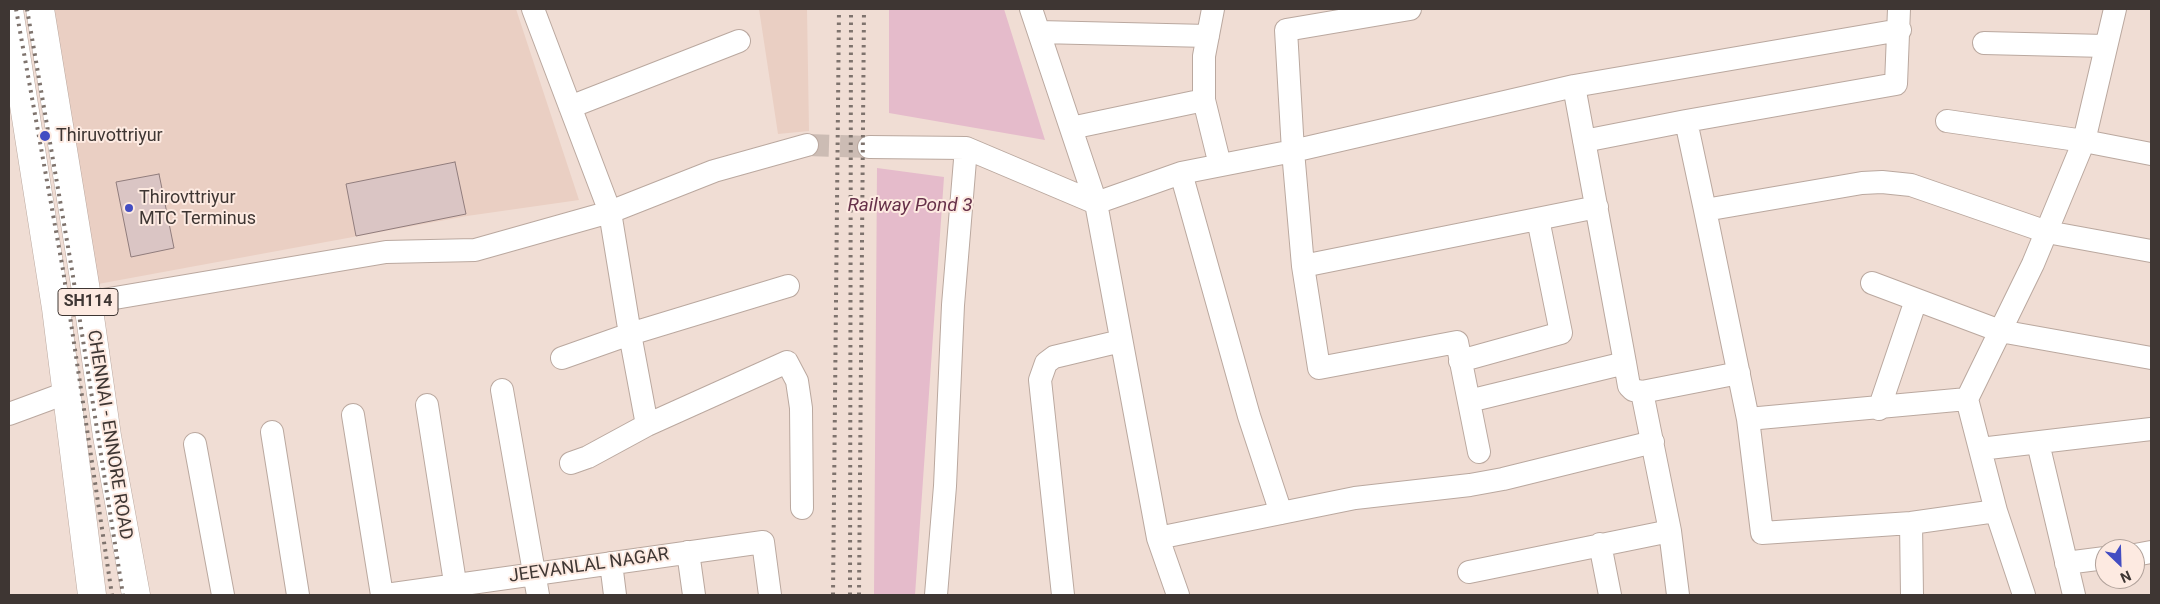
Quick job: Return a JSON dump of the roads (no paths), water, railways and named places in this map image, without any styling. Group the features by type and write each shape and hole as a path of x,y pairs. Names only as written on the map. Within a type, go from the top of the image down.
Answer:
{"main road":[{"name":"CHENNAI - ENNORE ROAD","path":"40,9 88,303 107,436 136,595"},
{"name":"CHENNAI - ENNORE ROAD","path":"9,10 56,308 92,595"}],"street":[{"path":"534,9 610,212 647,424"},
{"path":"1032,9 1096,203 1158,538 1178,595"},
{"path":"1213,9 1204,56 1204,100 1220,165"},
{"path":"1410,9 1286,30 1292,151 1303,266 1319,368 1456,342 1479,452"},
{"path":"2024,595 1996,511 1967,399 2047,232 2084,141 2115,9"},
{"path":"870,147 966,148 1096,203 1181,173 1292,151 1574,86 1900,19 1896,84 1686,121 1584,142"},
{"path":"1039,32 1208,36"},
{"path":"570,106 739,41"},
{"path":"1984,43 2105,46"},
{"path":"1574,86 1629,386 1633,390 1642,392 1739,373"},
{"path":"1071,128 1204,100"},
{"path":"1686,121 1748,419 1762,533 1911,523 1996,511"},
{"path":"1947,122 2084,141 2151,154"},
{"path":"56,308 386,252 476,250 610,212 714,171 807,145"},
{"path":"936,595 945,486 953,306 966,148"},
{"path":"1181,173 1249,416 1281,513"},
{"path":"1705,210 1852,185 1882,182 1911,185 2047,232 2151,251"},
{"path":"1303,266 1597,207"},
{"path":"1460,361 1561,333 1538,219"},
{"path":"1872,283 2000,331 2151,358"},
{"path":"562,358 630,334 788,286"},
{"path":"1879,409 1916,300"},
{"path":"1063,595 1040,380 1046,363 1054,357 1121,341"},
{"path":"571,463 588,457 647,424 787,362 796,381 801,408 802,508"},
{"path":"1468,401 1625,363"},
{"path":"502,390 537,584"},
{"path":"1642,392 1670,531 1678,595"},
{"path":"9,414 66,393"},
{"path":"1748,419 1879,409 1967,399"},
{"path":"427,405 456,590"},
{"path":"353,415 382,595"},
{"path":"1980,449 2151,429"},
{"path":"272,432 298,595"},
{"path":"1158,538 1355,498 1503,479 1653,442"},
{"path":"2038,443 2074,595"},
{"path":"195,444 223,595"},
{"path":"1911,523 1912,595"},
{"path":"1469,572 1670,531"},
{"name":"JEEVANLAL NAGAR","path":"386,595 537,584 611,563 763,542 770,595"},
{"path":"1600,544 1610,595"},
{"path":"688,552 694,595"},
{"path":"2066,563 2095,559"},
{"path":"611,563 615,595"}],"water":[{"path":"889,9 1004,9 1045,140 889,113"},
{"name":"Railway Pond 3","path":"877,168 944,177 915,595 874,595"}],"tunnel":[{"path":"807,145 869,147"}],"railway":[{"path":"16,9 63,270 112,595"},
{"path":"27,9 72,270 123,595"},
{"path":"833,595 839,9"},
{"path":"850,595 851,9"},
{"path":"859,595 864,9"}],"place":[{"name":"Thiruvottriyur","path":"45,136"},
{"name":"Thirovttriyur MTC Terminus","path":"129,208"}]}
